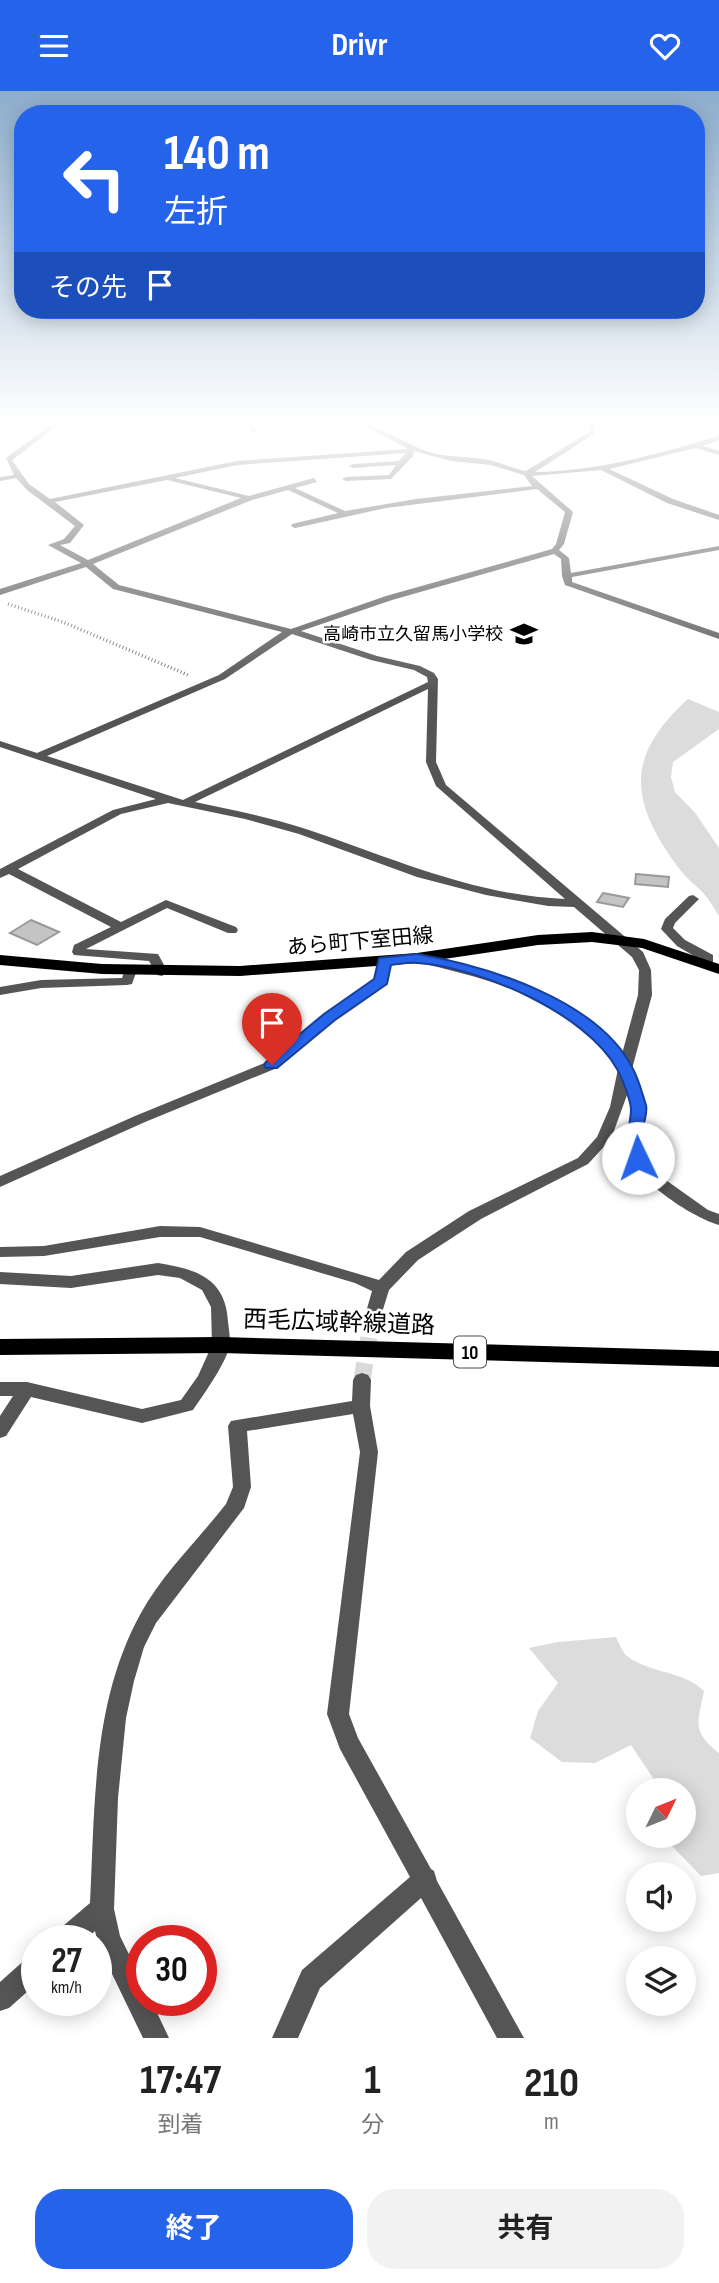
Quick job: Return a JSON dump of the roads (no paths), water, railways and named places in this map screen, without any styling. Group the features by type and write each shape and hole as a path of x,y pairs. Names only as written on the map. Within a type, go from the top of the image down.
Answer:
{"main road":[{"name":"あら町下室田線","path":"0,960 162,972 240,971 417,958 538,940 592,937 667,950 713,967"},
{"name":"西毛広域幹線道路","path":"0,1347 221,1345 719,1359"}],"street":[{"path":"58,511 80,525 67,541 52,545 77,557 116,587 294,632 374,658 417,668 430,675 433,683 431,762 441,786 638,955 645,970 645,995 617,1107 604,1139 583,1161 475,1215 412,1256 381,1288 372,1319"},
{"path":"0,591 86,564 217,511"},
{"path":"295,526 350,511"},
{"path":"39,756 208,684 285,634 389,598 555,551 561,544 568,511"},
{"path":"698,511 719,518"},
{"path":"566,576 719,548"},
{"path":"555,551 565,558 568,583 719,636"},
{"path":"187,802 433,683"},
{"path":"0,744 169,800 187,802 303,832 421,874 502,894 548,902 577,903"},
{"path":"5,872 117,812 169,800"},
{"path":"5,872 121,927"},
{"path":"693,899 669,922 667,929 681,943 708,958 713,967"},
{"path":"162,972 153,957 78,952 78,948 166,904 232,930"},
{"path":"417,958 452,964 493,977 539,997 580,1021 604,1040 625,1069 639,1109 634,1133 638,1158 658,1182 702,1214 719,1220"},
{"path":"0,1182 140,1119 272,1065 329,1017 381,981 384,961"},
{"path":"2,988 41,984 116,983 127,981 131,970"},
{"path":"0,1252 42,1251 143,1231 173,1229 200,1232 361,1279 381,1288"},
{"path":"0,1278 71,1282 158,1269 184,1273 208,1286 219,1307 221,1345 205,1379 187,1405 142,1416 27,1389 0,1389"},
{"path":"362,1380 361,1406 369,1452 338,1714 348,1742 512,2038"},
{"path":"0,1431 27,1389"},
{"path":"156,2038 108,1938 102,1909 118,1695 134,1647 149,1617 234,1508 242,1487 237,1426 361,1406"},
{"path":"285,2038 311,1979 426,1879"},
{"path":"84,1925 102,1909"},
{"path":"0,1999 21,1980"}],"tunnel":[{"path":"362,1380 372,1319"}],"place":[{"name":"高崎市立久留馬小学校","path":"524,634"}]}
